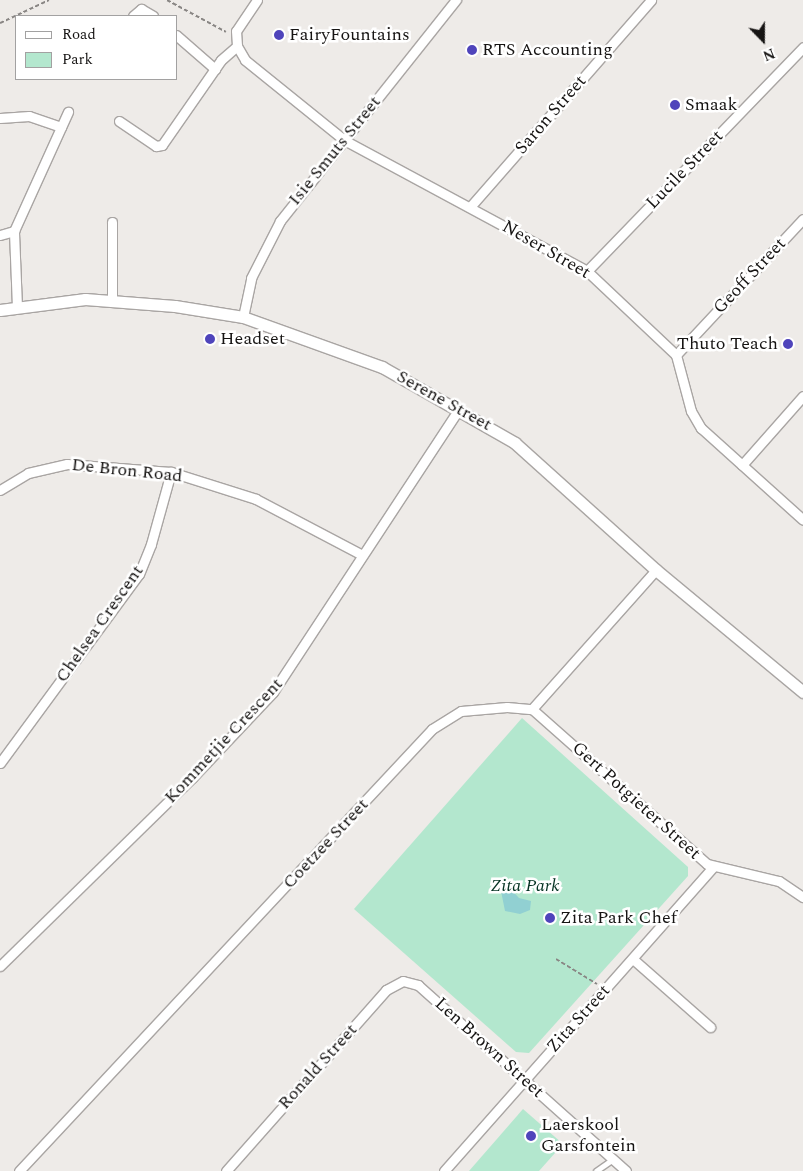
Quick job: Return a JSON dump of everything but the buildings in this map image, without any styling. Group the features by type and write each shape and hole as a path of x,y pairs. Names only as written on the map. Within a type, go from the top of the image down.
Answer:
{"street":[{"path":"235,36 238,24 257,0"},
{"name":"Isie Smuts Street","path":"243,318 247,292 269,238 344,140 456,0"},
{"name":"Saron Street","path":"470,208 652,0"},
{"path":"134,15 141,9 151,15"},
{"name":"Neser Street","path":"235,36 237,46 245,60 344,140 588,271 676,355"},
{"path":"178,37 215,68"},
{"path":"118,121 156,146 162,145 215,68 237,46"},
{"name":"Lucile Street","path":"588,271 803,47"},
{"path":"16,307 14,231 68,112"},
{"path":"0,118 29,116 61,127"},
{"name":"Geoff Street","path":"676,355 803,219"},
{"path":"112,222 112,299"},
{"path":"0,235 14,231"},
{"name":"Serene Street","path":"0,310 61,300 112,299 243,318 382,367 459,409 526,452 656,570 803,692"},
{"path":"676,355 694,417 702,428 803,520"},
{"path":"742,465 803,396"},
{"name":"Kommetjie Crescent","path":"0,966 192,778 267,698 296,661 362,555 459,409"},
{"name":"De Bron Road","path":"0,490 28,473 67,464 172,472 256,499 362,555"},
{"name":"Chelsea Crescent","path":"0,762 139,574 151,544 172,472"},
{"path":"532,709 656,570"},
{"name":"Coetzee Street","path":"19,1171 432,729 462,711 507,707 532,709"},
{"name":"Gert Potgieter Street","path":"532,709 713,867 779,881 803,897"},
{"name":"Zita Street","path":"444,1171 713,867"},
{"path":"633,959 710,1026"},
{"name":"Ronald Street","path":"226,1171 386,990 403,981 418,985"},
{"name":"Len Brown Street","path":"418,985 626,1171"}],"lane":[{"path":"596,1171 613,1158"}],"path":[{"path":"17,15 49,0"},
{"path":"167,0 208,25 235,36"},
{"path":"0,23 15,16"},
{"path":"556,959 593,981"}],"green space":[{"name":"Zita Park","path":"522,718 688,867 688,876 529,1053 516,1052 354,909"},
{"path":"523,1109 563,1144 539,1171 469,1171"}],"water":[{"path":"506,884 519,898 531,901 530,910 520,914 505,911 501,891"}],"place":[{"name":"FairyFountains","path":"279,35"},
{"name":"RTS Accounting","path":"472,50"},
{"name":"Smaak","path":"675,105"},
{"name":"Headset","path":"210,339"},
{"name":"Thuto Teach","path":"788,344"},
{"name":"Zita Park Chef","path":"550,918"},
{"name":"Laerskool Garsfontein","path":"531,1136"}]}
